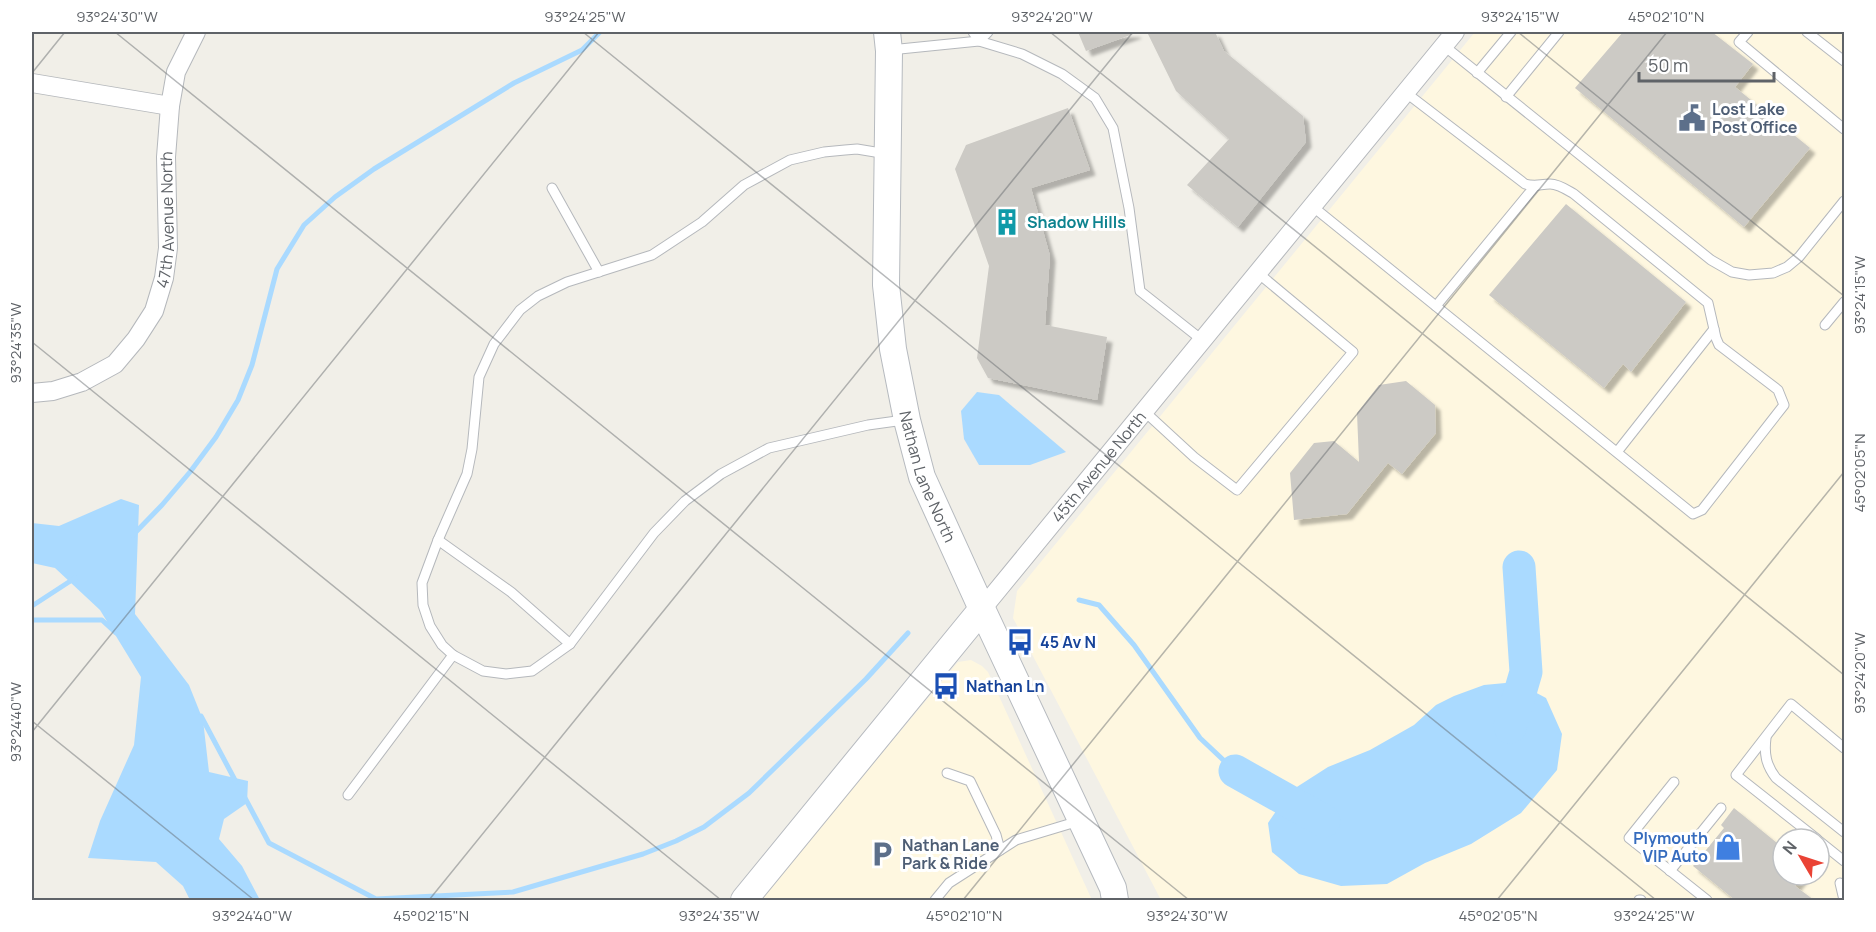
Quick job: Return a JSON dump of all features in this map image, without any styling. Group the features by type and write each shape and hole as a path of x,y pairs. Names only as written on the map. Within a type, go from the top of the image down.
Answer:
{"street":[{"name":"47th Avenue North","path":"32,393 53,391 82,382 115,364 136,339 154,311 164,278 168,248 166,157 170,106 176,72 196,32"},
{"name":"45th Avenue North","path":"744,900 1449,38"},
{"name":"Nathan Lane North","path":"888,41 886,285 893,349 907,420 922,477 1080,820 1118,896"},
{"path":"32,83 170,106"}],"lane":[{"path":"974,32 979,41"},
{"path":"979,41 988,32"},
{"path":"1477,73 1511,32"},
{"path":"1506,97 1559,32"},
{"path":"1748,32 1739,42 1845,129"},
{"path":"1807,32 1845,61"},
{"path":"1449,38 1477,73 1506,97 1711,260 1732,272 1749,275 1773,273 1787,267 1799,257 1845,201"},
{"path":"888,41 979,41 1022,54 1062,74 1095,98 1113,128 1129,208 1140,291 1202,340"},
{"path":"1312,206 1693,514 1702,510 1784,405 1778,390 1719,345 1708,303 1574,194 1557,185 1525,184 1405,92"},
{"path":"888,154 856,149 824,152 790,160 744,185 702,222 651,255 567,282 538,296 520,310 494,344 479,377 467,474 422,583 423,605 430,626 442,645 453,655 483,671 506,674 532,671 570,644 654,533 685,501 722,474 769,448 857,427 907,420"},
{"path":"1436,306 1535,186"},
{"path":"552,188 599,272"},
{"path":"1144,411 1194,457 1237,490 1353,352 1258,273"},
{"path":"1825,325 1845,302"},
{"path":"1617,452 1714,329"},
{"path":"438,540 511,592 570,644"},
{"path":"348,795 453,655"},
{"path":"1802,827 1736,775 1791,704 1845,748"},
{"path":"1767,736 1766,758 1769,769 1776,778 1845,832"},
{"path":"947,773 970,781 996,835 1000,850"},
{"path":"1674,782 1629,838 1707,900"},
{"path":"1671,871 1720,808"},
{"path":"935,900 949,883 1016,840 1080,820"},
{"path":"1831,850 1845,861"},
{"path":"1840,883 1844,900"}],"shaded area":[{"path":"1475,32 1844,32 1844,900 1161,900 1013,618 1017,591"},
{"path":"971,660 988,672 1092,900 760,900 958,662"}],"water":[{"path":"977,392 999,395 1066,452 1030,465 979,465 964,439 961,411"},
{"path":"121,499 139,505 135,614 189,685 203,720 209,772 248,781 247,803 224,819 219,839 242,866 260,900 190,900 183,886 156,862 88,858 100,821 134,745 141,677 100,610 55,568 32,563 32,523 59,526"},
{"path":"1516,682 1546,698 1562,734 1557,770 1521,813 1471,844 1425,863 1387,884 1341,886 1299,874 1272,852 1268,823 1289,792 1328,767 1370,750 1414,725 1436,705 1454,696 1484,685"}],"building":[{"path":"1078,32 1135,32 1136,33 1086,51"},
{"path":"1147,32 1215,32 1224,51 1303,116 1306,142 1238,227 1187,185 1229,139 1176,91"},
{"name":"Lost Lake Post Office","path":"1623,32 1712,32 1753,64 1735,87 1810,148 1744,227 1575,88"},
{"name":"Shadow Hills","path":"1068,108 1090,170 1031,188 1050,256 1045,325 1107,337 1097,400 988,378 977,358 989,266 955,169 966,145"},
{"path":"1566,204 1686,302 1631,372 1623,364 1604,388 1489,295"},
{"path":"1406,381 1435,405 1436,433 1402,474 1388,463 1347,514 1294,520 1290,473 1314,443 1334,441 1359,462 1357,413 1379,385"},
{"name":"Plymouth VIP Auto","path":"1734,808 1771,838 1771,887 1796,887 1814,900 1735,900 1693,866 1724,828 1721,825"}],"waterway":[{"path":"133,535 190,472 216,437 238,400 252,365 277,269 304,225 335,197 374,169 514,83 582,50 600,32"},
{"path":"1510,727 1526,672 1519,567"},
{"path":"32,606 75,578"},
{"path":"1079,600 1099,605 1134,645 1200,738 1235,771"},
{"path":"32,620 102,620 116,633"},
{"path":"245,798 269,843 376,899 513,892 643,854 704,827 749,793 866,679 908,633"},
{"path":"201,716 236,782"},
{"path":"1235,771 1324,821"}],"place":[{"name":"Lost Lake Post Office","path":"1692,118"},
{"name":"Shadow Hills","path":"1007,222"},
{"name":"45 Av N","path":"1020,642"},
{"name":"Nathan Ln","path":"946,686"},
{"name":"Plymouth VIP Auto","path":"1728,847"},
{"name":"Nathan Lane Park & Ride","path":"882,854"}]}
